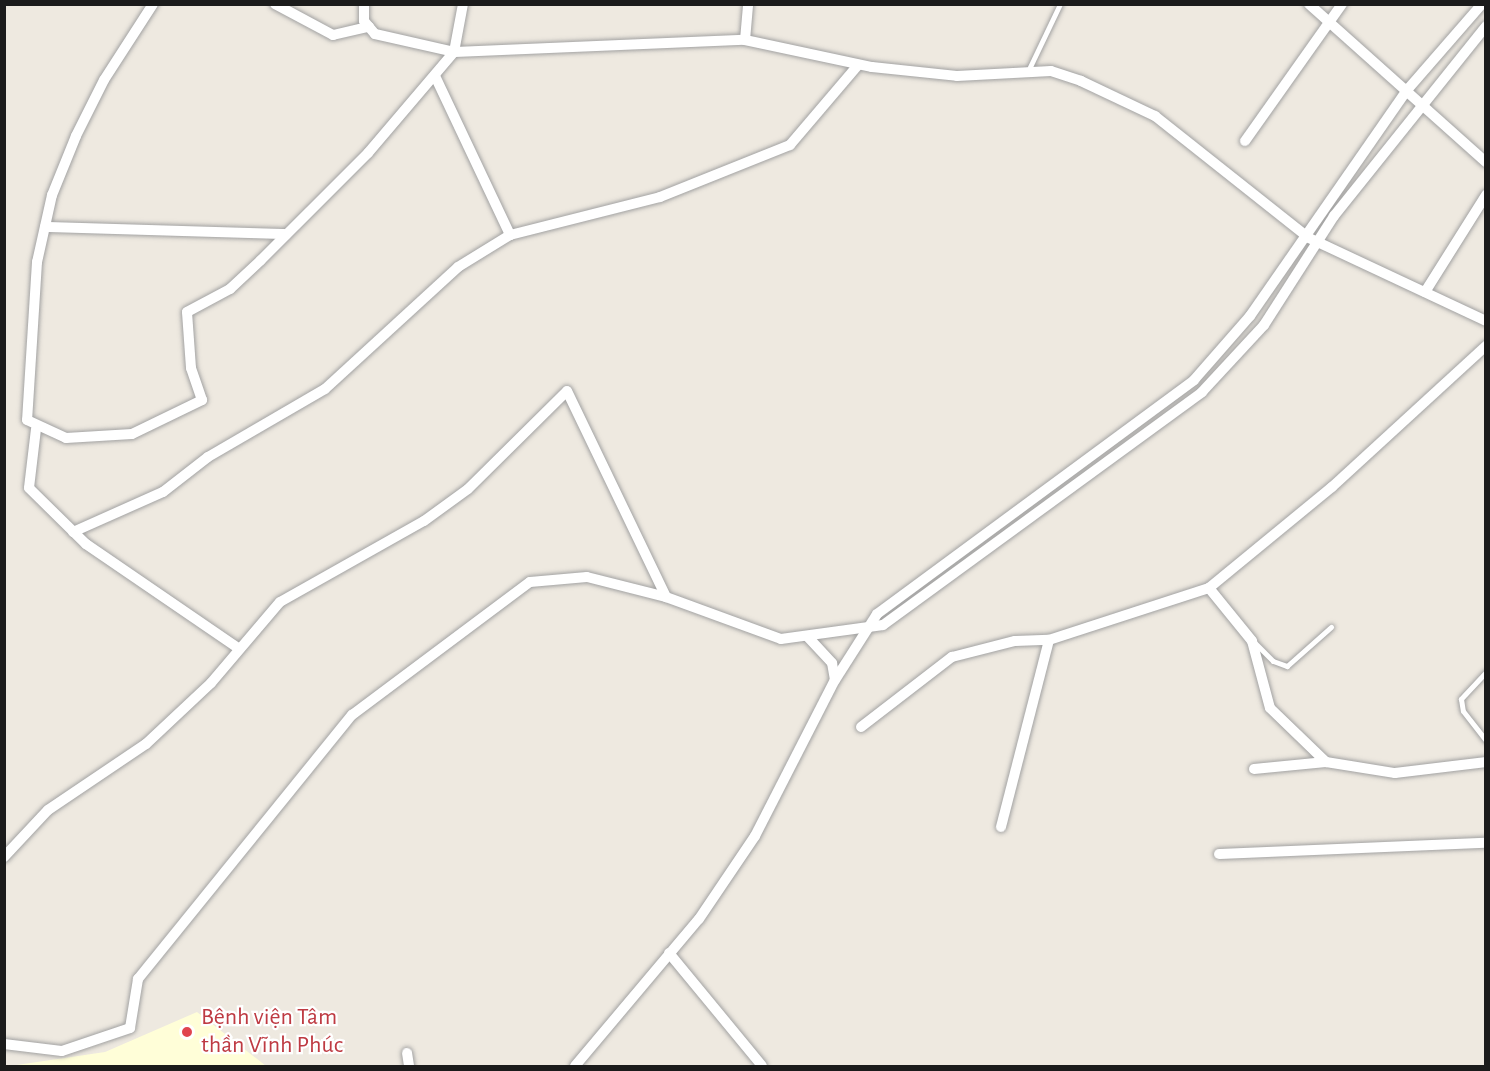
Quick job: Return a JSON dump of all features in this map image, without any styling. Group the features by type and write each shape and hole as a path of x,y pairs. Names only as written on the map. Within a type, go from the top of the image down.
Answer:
{"street":[{"path":"153,4 104,80 76,136 45,227 26,372 27,420 36,429 66,438 132,434 191,410 202,399 187,344 187,312 230,289 286,234 435,76 454,52 463,4"},
{"path":"275,4 333,35 369,27 407,44 454,52 745,39 858,65 957,76 1028,71 1081,81 1155,116 1316,242 1485,321"},
{"path":"364,4 369,27"},
{"path":"745,39 748,4"},
{"path":"1309,4 1424,102 1485,162"},
{"path":"1245,141 1327,20 1342,4"},
{"path":"575,1066 699,919 755,836 835,680 877,614 1194,380 1250,316 1303,234 1408,89 1482,4"},
{"path":"4,1044 62,1051 130,1028 138,979 352,715 530,582 587,578 666,597 749,631 781,639 869,629 932,594 1176,415 1264,325 1316,242 1485,26"},
{"path":"73,532 162,492 208,457 325,389 458,267 510,234 660,197 790,145 858,65"},
{"path":"435,76 510,234"},
{"path":"1425,292 1485,195"},
{"path":"45,227 286,234"},
{"path":"1250,316 1264,325"},
{"path":"861,727 952,657 1015,641 1049,640 1209,588 1332,488 1485,345"},
{"path":"4,857 48,810 146,744 211,683 238,648 280,602 424,521 468,489 567,391 666,597"},
{"path":"36,429 29,488 86,544 238,648"},
{"path":"1209,588 1252,641 1270,708 1326,762"},
{"path":"807,636 832,663 835,680"},
{"path":"1001,827 1049,640"},
{"path":"1254,769 1326,762 1395,773 1485,762"},
{"path":"1219,854 1485,843"},
{"path":"669,953 762,1066"},
{"path":"407,1053 409,1066"}],"lane":[{"path":"1028,71 1060,4"},
{"path":"1252,641 1273,662 1287,666 1331,627"},
{"path":"1485,672 1461,699 1463,711 1485,735"}],"shaded area":[{"name":"Bệnh viện Tâm thần Vĩnh Phúc","path":"197,1012 266,1066 10,1066 105,1052"}],"place":[{"name":"Bệnh viện Tâm thần Vĩnh Phúc","path":"187,1032"}]}
